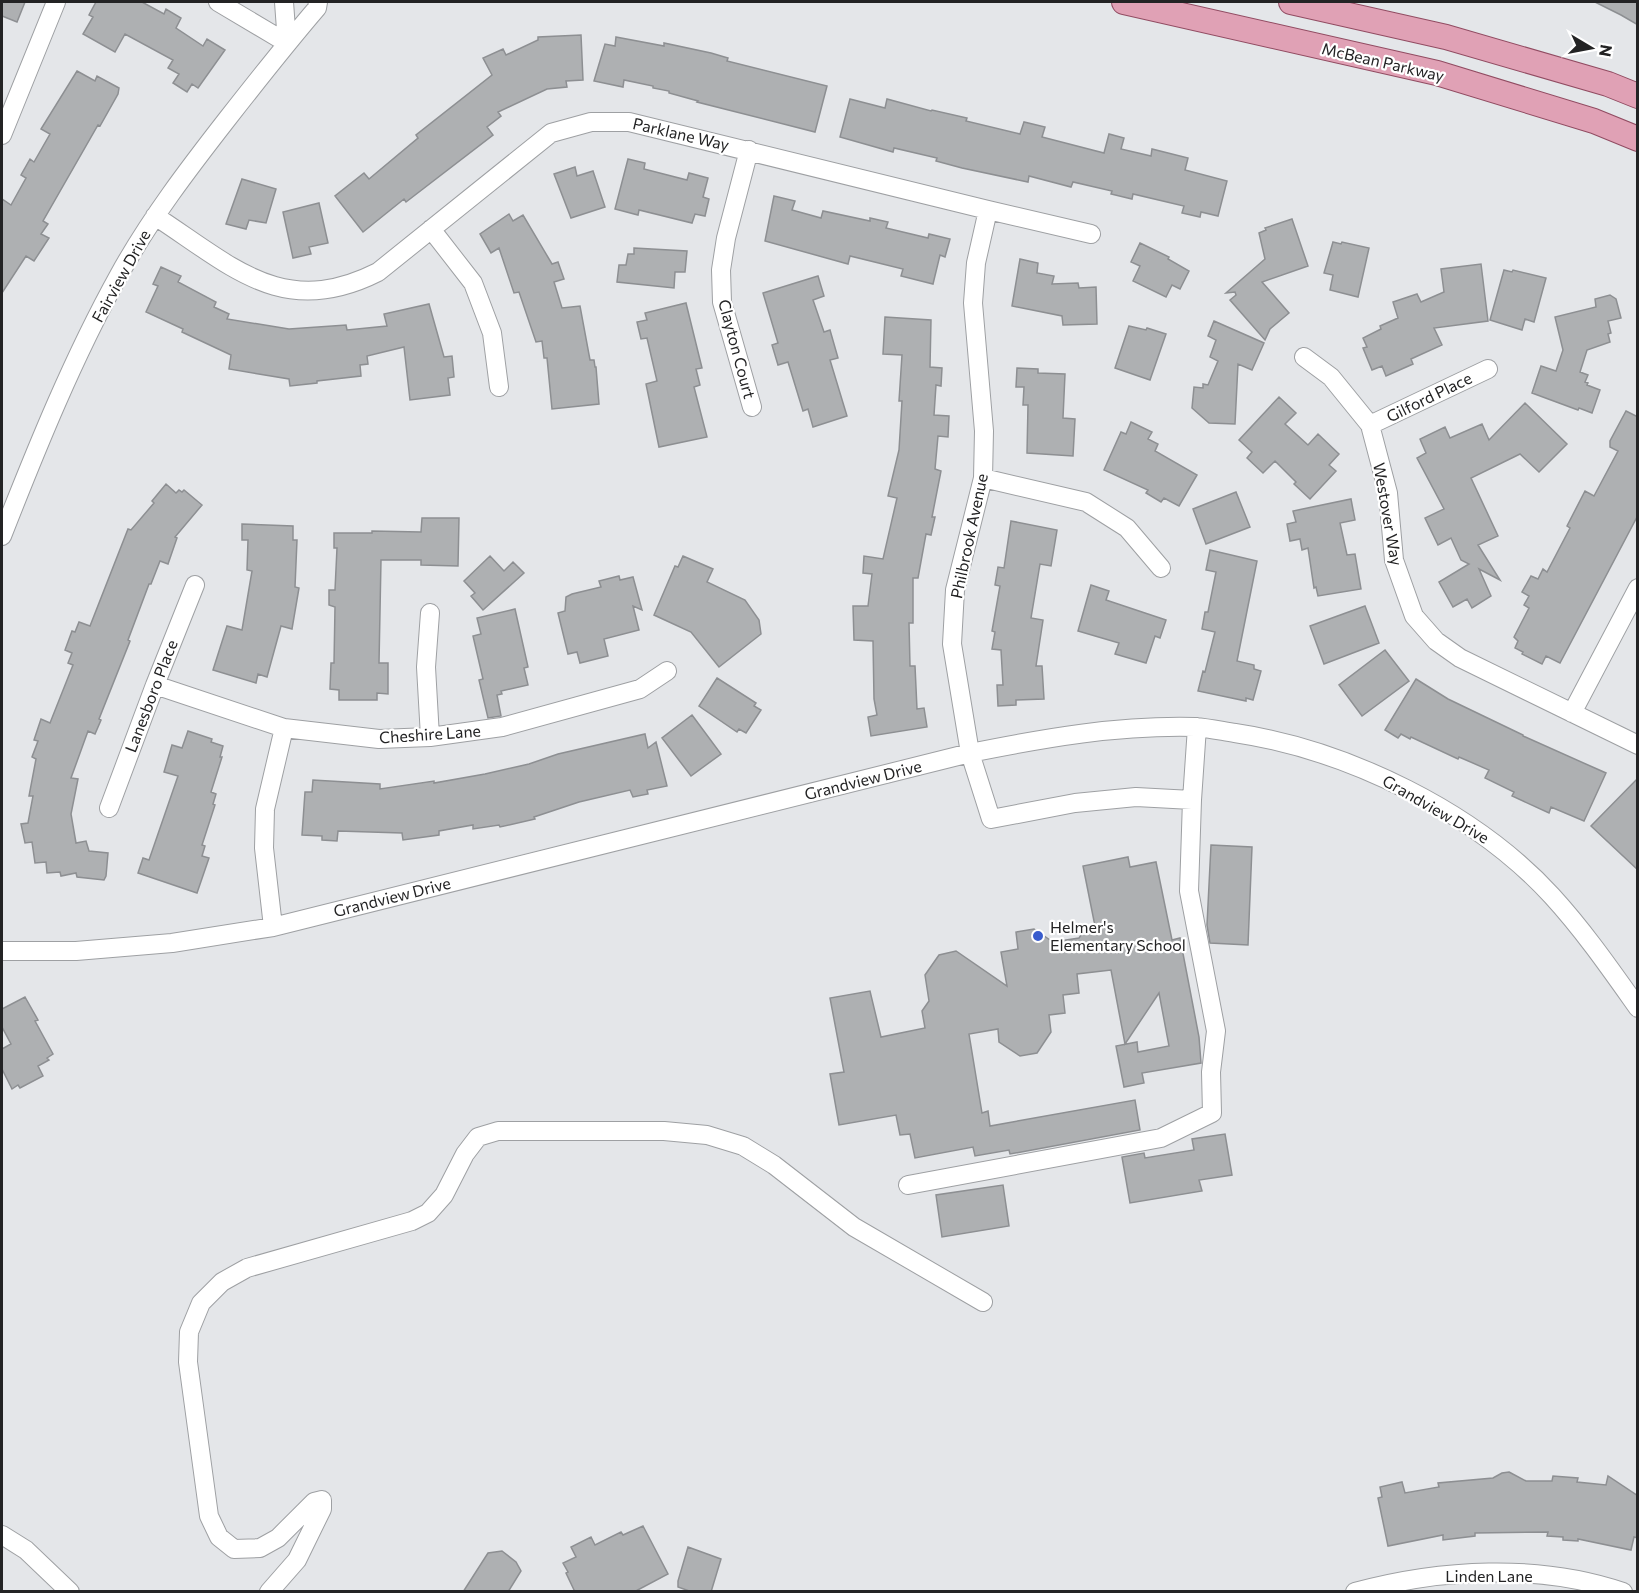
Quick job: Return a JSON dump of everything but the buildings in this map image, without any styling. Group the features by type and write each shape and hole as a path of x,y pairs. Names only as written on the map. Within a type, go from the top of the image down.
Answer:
{"main road":[{"name":"McBean Parkway","path":"1124,2 1437,74 1594,122 1638,139"},
{"path":"1291,2 1446,37 1608,84 1638,96"}],"street":[{"path":"2,135 56,2"},
{"path":"218,2 287,43"},
{"path":"284,2 287,43"},
{"name":"Fairview Drive","path":"2,536 49,420 120,273 188,168 316,8 318,2"},
{"name":"Parklane Way","path":"155,216 261,283 286,290 318,292 355,284 378,272 551,133 591,122 629,122 1091,234"},
{"name":"Clayton Court","path":"749,150 726,238 721,270 722,302 752,407"},
{"name":"Philbrook Avenue","path":"988,210 976,263 973,303 984,431 983,478 955,590 952,644 970,753 991,819 1075,803 1136,797 1192,800"},
{"path":"431,229 473,283 492,333 499,387"},
{"name":"Westover Way","path":"1304,357 1331,377 1370,425 1388,493 1394,560 1414,616 1437,641 1460,658 1638,745"},
{"name":"Gilford Place","path":"1370,425 1488,369"},
{"path":"983,478 1086,502 1128,528 1161,568"},
{"name":"Lanesboro Place","path":"109,808 195,585"},
{"path":"1572,713 1638,588"},
{"path":"430,613 426,667 430,737"},
{"name":"Cheshire Lane","path":"155,685 284,728 379,739 430,737 502,727 640,688 667,671"},
{"path":"908,1185 1161,1138 1212,1113 1211,1072 1216,1030 1189,891 1197,727"},
{"name":"Grandview Drive","path":"2,951 76,951 172,943 273,927 970,753 1046,738 1117,728 1197,727 1263,737 1322,753 1371,771 1429,802 1499,846 1552,896 1600,954 1638,1008"},
{"path":"273,927 264,848 265,808 284,728"},
{"path":"269,1592 297,1560 322,1509 322,1500 314,1503 278,1538 260,1548 234,1549 219,1537 208,1516 188,1362 189,1332 201,1303 222,1282 247,1268 412,1221 428,1213 444,1195 465,1154 478,1137 498,1131 664,1131 707,1135 743,1146 774,1165 854,1227 983,1302"},
{"path":"2,1535 26,1550 70,1592"},
{"name":"Linden Lane","path":"1355,1592 1381,1584 1445,1574 1507,1573 1567,1585 1623,1592"}],"place":[{"name":"Helmer's Elementary School","path":"1038,936"}]}
